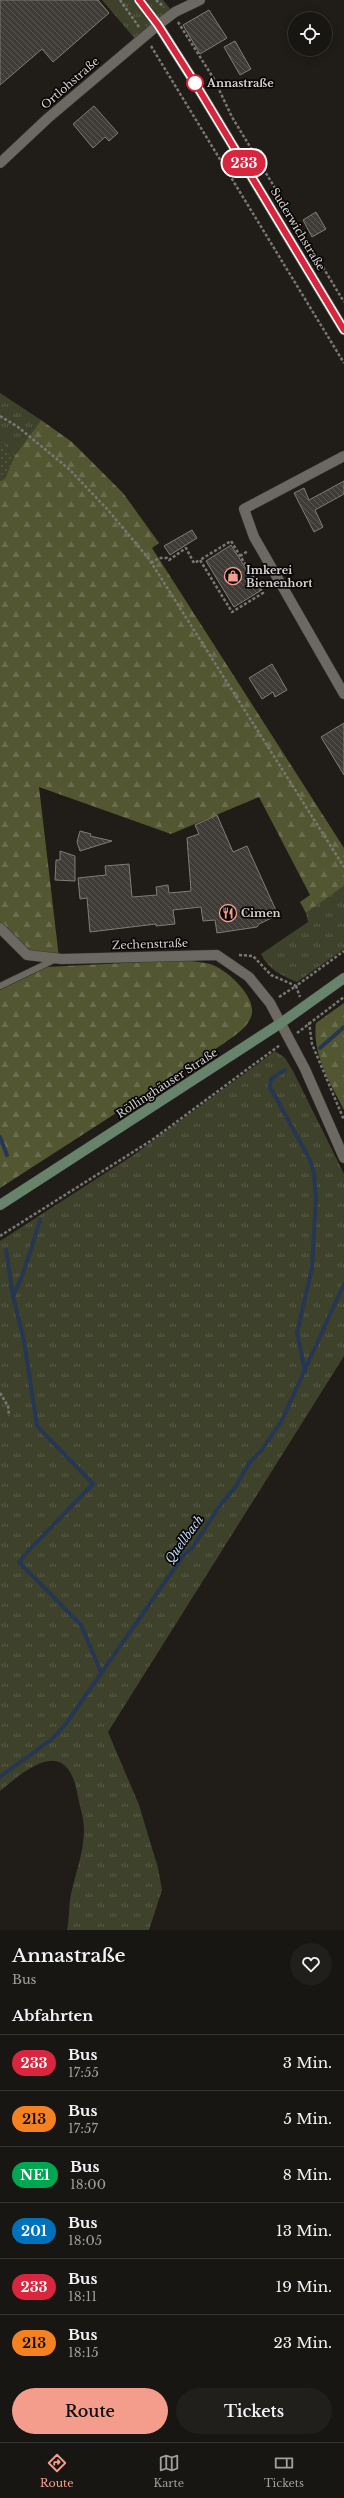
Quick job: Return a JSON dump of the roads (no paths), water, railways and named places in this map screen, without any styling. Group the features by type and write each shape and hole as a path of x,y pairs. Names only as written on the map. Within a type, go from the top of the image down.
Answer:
{"main road":[{"name":"Suderwichstraße","path":"139,0 158,25 344,330"},
{"name":"Röllinghäuser Straße","path":"0,1205 281,1023 344,978"}],"street":[{"path":"158,25 172,14 200,0"},
{"name":"Ortlohstraße","path":"2,158 158,25"},
{"path":"344,456 244,509 254,537 344,694"},
{"name":"Zechenstraße","path":"0,928 27,955 59,958 216,955 249,977 270,1003 281,1023"},
{"path":"281,1023 305,1069 344,1158"}],"lane":[{"path":"0,986 59,958"}],"waterway":[{"path":"320,1048 344,1027"},
{"path":"285,1070 271,1079 270,1087 310,1160 314,1174 316,1199 312,1268 297,1333 305,1371"},
{"path":"0,1137 7,1155"},
{"path":"40,1220 25,1269 13,1296 24,1341 37,1426 93,1484 19,1562 81,1625 101,1672"},
{"path":"6,1250 13,1296"},
{"name":"Quellbach","path":"0,1777 52,1739 65,1725 183,1556 193,1547 218,1508 236,1486 249,1463 261,1451 282,1420 344,1284"}],"place":[{"name":"Annastraße","path":"195,83"},
{"name":"Imkerei Bienenhort","path":"233,576"},
{"name":"Cimen","path":"228,913"}]}
